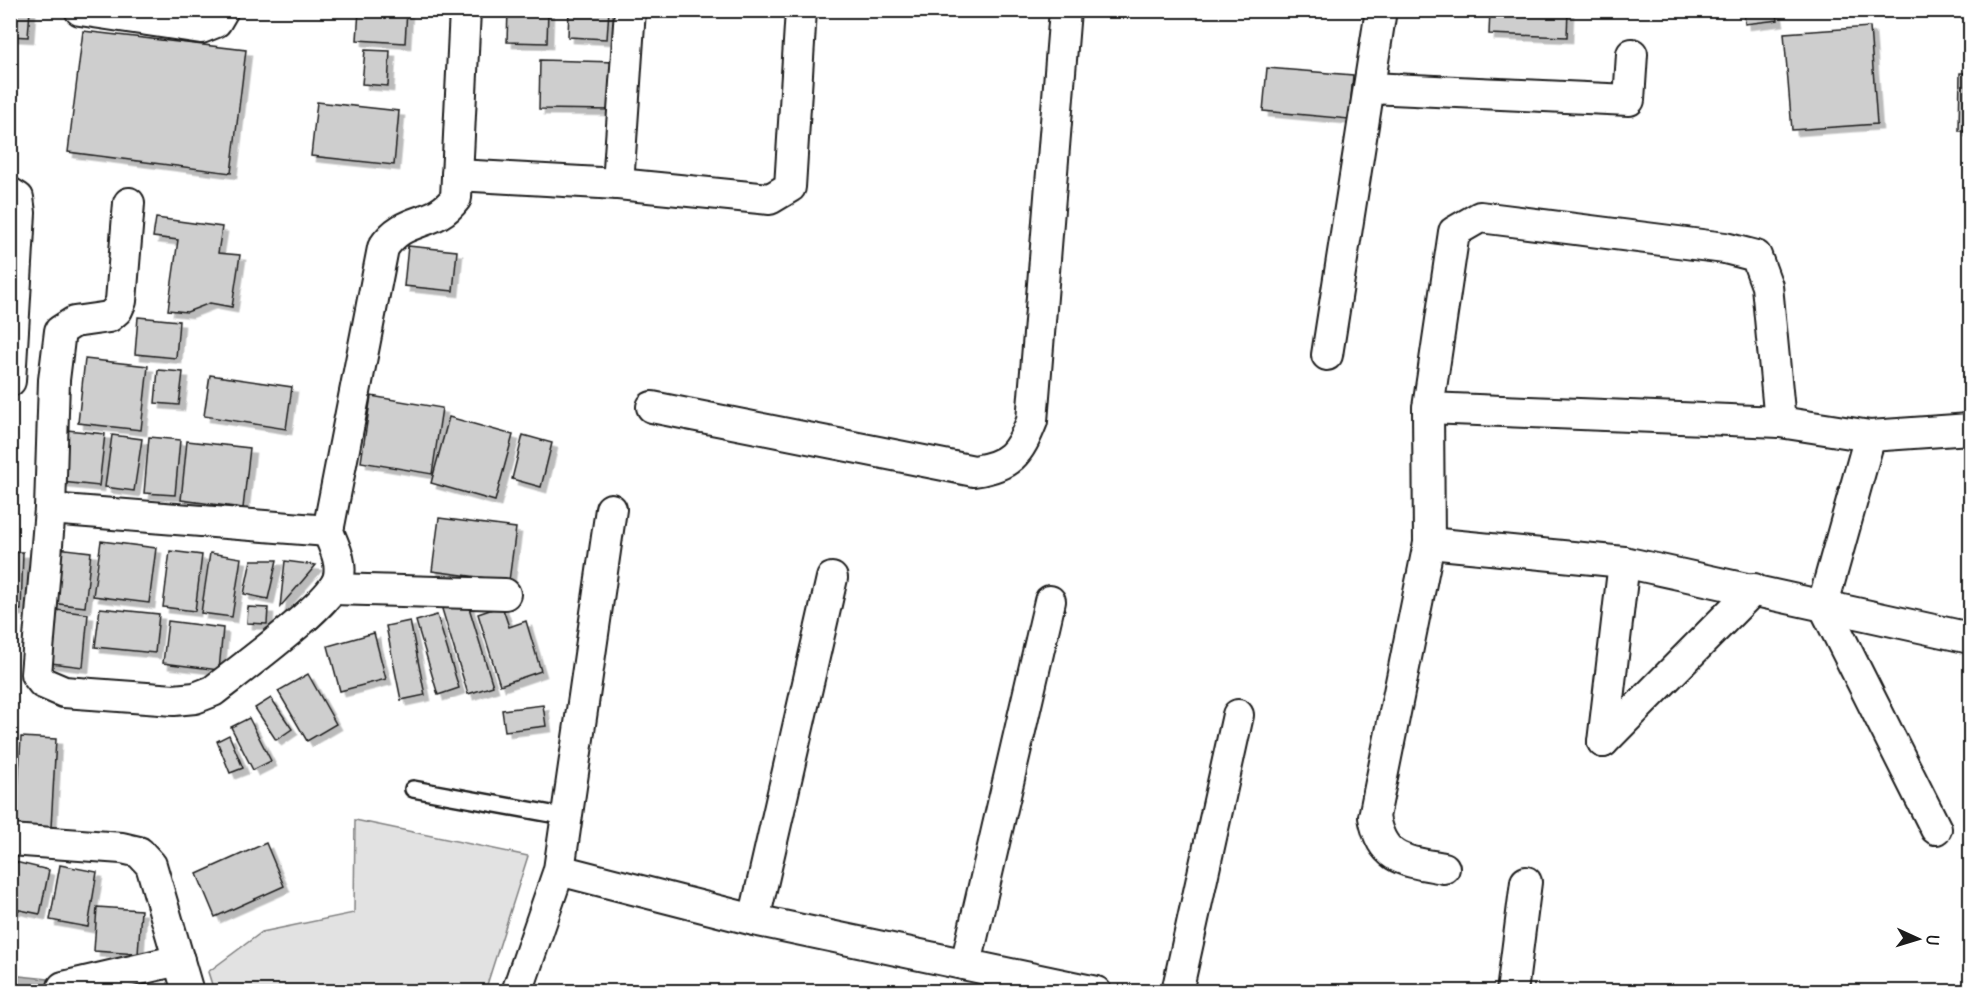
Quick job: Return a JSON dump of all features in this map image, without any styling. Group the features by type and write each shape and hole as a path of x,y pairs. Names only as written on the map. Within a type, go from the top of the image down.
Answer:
{"street":[{"path":"80,10 201,28 216,22 223,10"},
{"path":"129,203 121,301 117,310 109,316 66,325 60,331 54,380 50,509 36,674 43,683 64,692 174,700 195,698 213,691 333,590 339,575 339,560 328,531 383,248 391,235 401,227 432,219 447,211 456,198 465,10"},
{"path":"618,184 630,10"},
{"path":"457,175 618,184 770,199 790,187 801,10"},
{"path":"652,407 974,471 995,468 1011,459 1022,446 1032,421 1065,10"},
{"path":"1327,354 1381,10"},
{"path":"1370,88 1629,100 1632,54"},
{"path":"11,370 20,213 20,202 13,194"},
{"path":"1444,868 1408,861 1388,852 1378,838 1374,817 1429,543 1428,408 1454,232 1480,217 1725,248 1756,256 1767,286 1780,422"},
{"path":"1428,408 1780,422 1870,436 1971,429"},
{"path":"1870,436 1823,604 1936,829"},
{"path":"50,509 328,531"},
{"path":"517,992 559,870 611,509"},
{"path":"1429,543 1624,562 1971,638"},
{"path":"1624,562 1603,741 1754,589"},
{"path":"754,920 832,578"},
{"path":"333,590 505,594"},
{"path":"966,964 1050,601"},
{"path":"1177,992 1238,715"},
{"path":"10,840 122,848 139,852 151,865 188,992"},
{"path":"559,870 754,920 1096,992"},
{"path":"1512,992 1526,882"},
{"path":"63,987 179,960"}],"lane":[{"path":"413,789 567,817"}],"shaded area":[{"path":"355,820 528,856 485,991 214,991 208,972 262,932 354,913"},
{"path":"10,975 48,979 50,991 11,991"}],"building":[{"path":"10,10 30,10 28,37 10,36"},
{"path":"359,10 407,10 405,43 357,40"},
{"path":"508,10 548,10 547,43 507,42"},
{"path":"569,10 609,10 607,39 568,37"},
{"path":"1490,10 1568,10 1567,37 1489,34"},
{"path":"1744,10 1776,10 1778,20 1745,24"},
{"path":"1870,27 1877,124 1792,130 1784,33"},
{"path":"83,31 246,50 231,173 68,152"},
{"path":"365,50 390,51 388,86 362,84"},
{"path":"540,60 616,62 615,110 539,109"},
{"path":"1267,68 1353,75 1349,119 1263,111"},
{"path":"1960,73 1970,73 1970,131 1959,131"},
{"path":"317,102 399,111 394,165 311,156"},
{"path":"1970,147 1970,203 1968,203"},
{"path":"156,218 222,227 218,253 240,255 232,307 210,303 187,312 168,310 178,240 153,237"},
{"path":"408,246 457,251 453,291 404,286"},
{"path":"138,317 179,321 176,358 135,354"},
{"path":"85,359 148,366 141,430 78,423"},
{"path":"158,370 183,372 179,405 155,403"},
{"path":"210,375 292,387 286,429 204,416"},
{"path":"371,396 442,408 432,474 361,462"},
{"path":"449,417 513,435 495,501 431,483"},
{"path":"67,430 105,434 99,486 62,482"},
{"path":"112,435 142,439 134,491 105,487"},
{"path":"523,435 552,443 541,487 512,479"},
{"path":"149,437 180,440 175,495 144,493"},
{"path":"187,441 250,448 243,508 181,500"},
{"path":"439,518 516,528 509,581 432,571"},
{"path":"101,541 156,548 149,603 93,596"},
{"path":"57,548 91,552 85,607 51,603"},
{"path":"170,551 202,555 195,611 163,607"},
{"path":"10,552 23,552 21,610 10,610"},
{"path":"210,553 241,558 232,617 201,613"},
{"path":"251,560 277,560 268,599 244,594"},
{"path":"285,561 316,565 280,607"},
{"path":"467,601 493,686 468,694 442,609"},
{"path":"502,606 509,627 526,621 541,671 500,685 478,614"},
{"path":"248,607 268,608 267,624 247,623"},
{"path":"100,608 159,614 155,653 95,647"},
{"path":"49,609 88,614 83,667 43,662"},
{"path":"437,615 459,688 438,695 416,621"},
{"path":"168,621 223,628 219,670 163,663"},
{"path":"410,621 425,695 401,700 386,626"},
{"path":"374,633 386,679 340,691 328,646"},
{"path":"308,674 336,724 307,741 278,691"},
{"path":"271,698 292,729 276,740 255,708"},
{"path":"543,705 546,726 505,731 502,710"},
{"path":"249,718 271,761 253,770 231,727"},
{"path":"229,735 243,768 230,773 217,741"},
{"path":"21,737 56,739 51,827 16,825"},
{"path":"266,843 284,886 215,917 197,874"},
{"path":"11,861 49,870 40,914 10,908"},
{"path":"60,865 97,872 88,927 50,920"},
{"path":"97,907 141,910 138,954 94,951"},
{"path":"150,983 153,992 128,992"}]}
